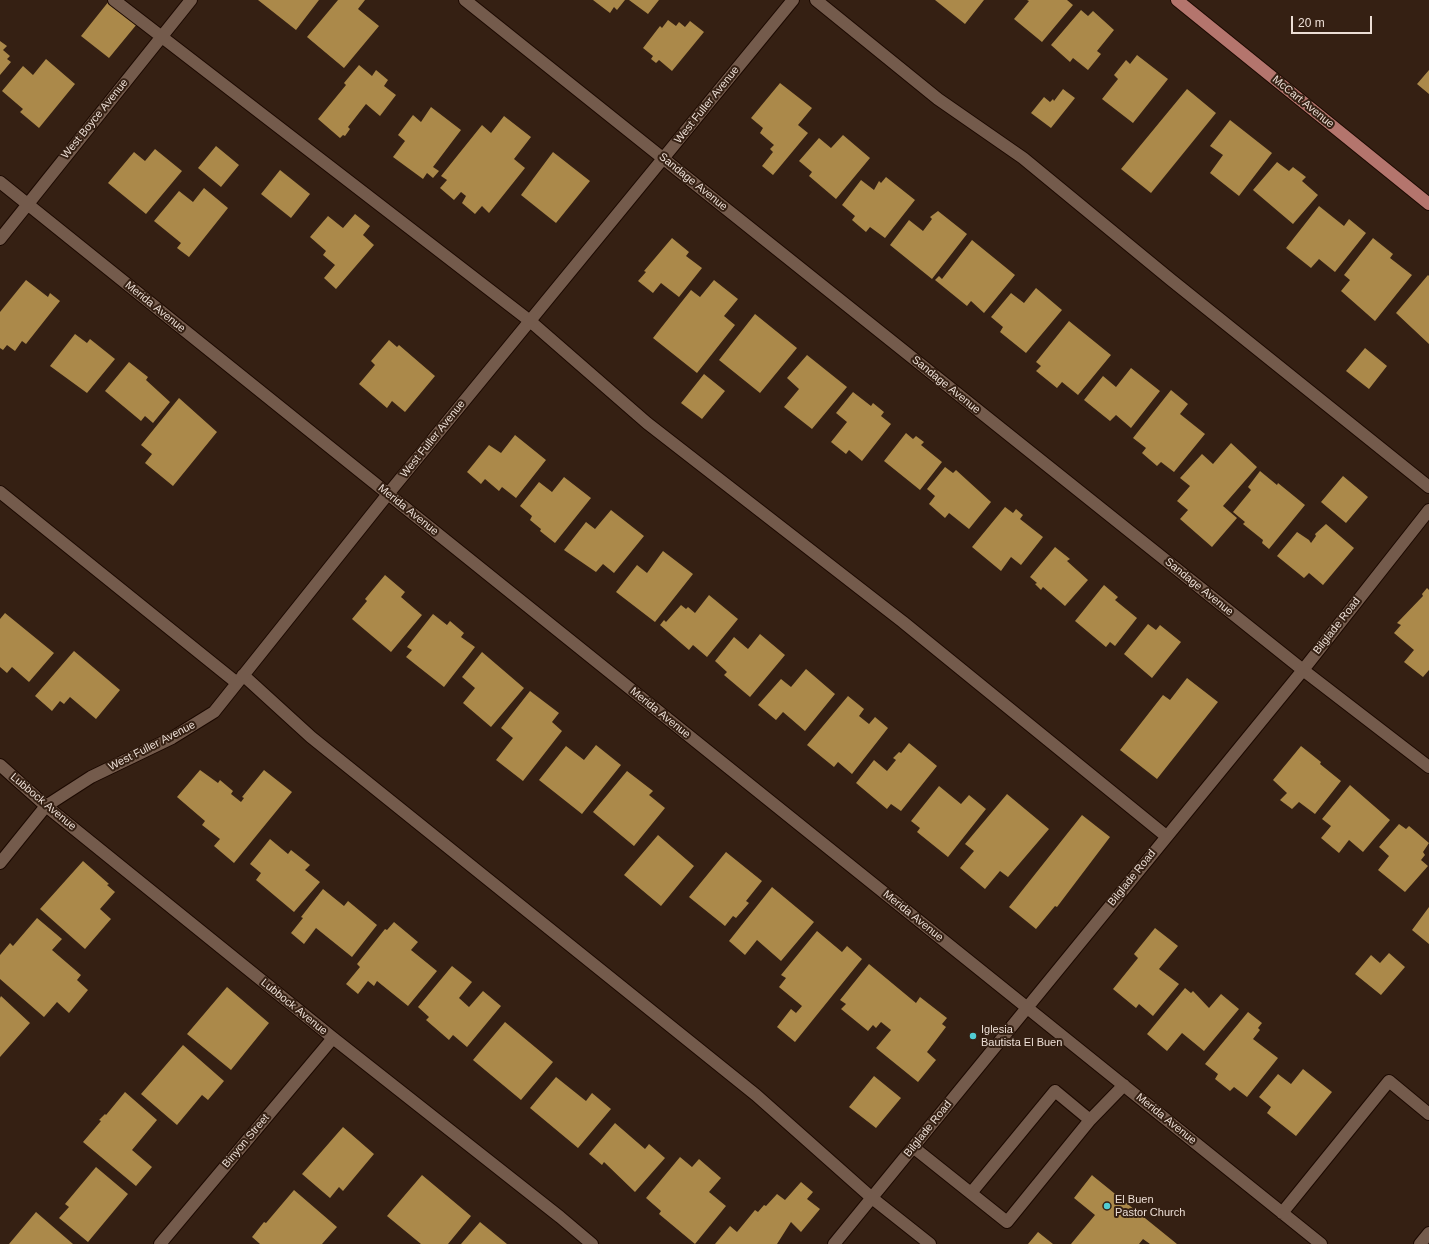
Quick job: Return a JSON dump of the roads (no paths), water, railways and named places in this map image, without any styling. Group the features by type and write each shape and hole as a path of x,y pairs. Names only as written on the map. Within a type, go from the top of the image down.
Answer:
{"main road":[{"name":"McCart Avenue","path":"1177,0 1429,204"}],"street":[{"path":"114,0 530,321 647,423 903,622 1166,836"},
{"name":"West Boyce Avenue","path":"0,239 191,0"},
{"name":"Sandage Avenue","path":"465,0 1303,670 1429,767"},
{"name":"West Fuller Avenue","path":"0,863 46,806 91,776 172,738 214,712 388,494 793,0"},
{"path":"816,0 938,99 1023,158 1170,279 1429,487"},
{"name":"Merida Avenue","path":"0,182 1321,1244"},
{"path":"0,492 240,679 756,1095 872,1198 930,1244"},
{"name":"Bilglade Road","path":"834,1244 1026,1007 1303,670 1429,510"},
{"name":"Lubbock Avenue","path":"0,765 46,806 333,1038 560,1217 592,1244"},
{"name":"Binyon Street","path":"160,1244 333,1038"},
{"path":"1282,1213 1389,1081 1429,1114"},
{"path":"913,1147 1007,1222 1090,1120 1124,1086"},
{"path":"971,1193 1055,1091 1090,1120"},
{"path":"1420,1244 1429,1233"}],"place":[{"name":"Iglesia Bautista El Buen","path":"973,1036"},
{"name":"El Buen Pastor Church","path":"1107,1206"}]}
